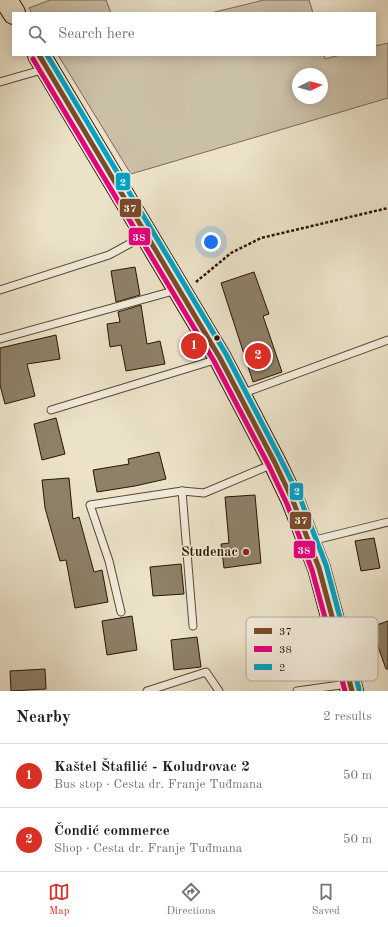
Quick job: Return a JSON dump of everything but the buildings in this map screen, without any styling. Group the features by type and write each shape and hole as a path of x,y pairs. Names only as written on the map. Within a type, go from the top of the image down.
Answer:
{"main road":[{"path":"6,0 13,12"},
{"path":"43,62 181,292 240,394 275,463 309,541 319,568 332,617"}],"lane":[{"path":"0,82 43,62"},
{"path":"0,290 109,255 146,235"},
{"path":"0,339 181,292"},
{"path":"240,394 313,366 388,340"},
{"path":"51,410 220,358"},
{"path":"121,612 109,561 90,505 182,491 204,493 275,463"},
{"path":"182,491 193,626"},
{"path":"309,541 388,522"},
{"path":"147,691 206,672 219,691"},
{"path":"297,691 351,688"}],"path":[{"path":"181,292 231,253 261,238 281,232 388,208"}],"shaded area":[{"path":"50,0 106,0 111,12 31,12 29,8"},
{"path":"264,0 309,0 313,12 215,12"},
{"path":"388,43 388,98 131,174 59,56 324,56 325,59 336,56 376,56 376,46"}],"transit line":[{"name":"37","path":"40,56 220,358 275,463 293,501 319,568 332,617"},
{"name":"2","path":"48,56 226,354 300,498 326,565 340,617"},
{"name":"38","path":"33,59 214,361 269,466 287,504 312,570 325,617"},
{"name":"38","path":"342,681 345,691"},
{"name":"37","path":"349,681 352,691"},
{"name":"2","path":"357,681 359,689"}],"place":[{"name":"Kaštel Štafilić - Koludrovac 2","path":"194,346"},
{"name":"Čondić commerce","path":"258,356"},
{"name":"Studenac","path":"246,552"}]}
